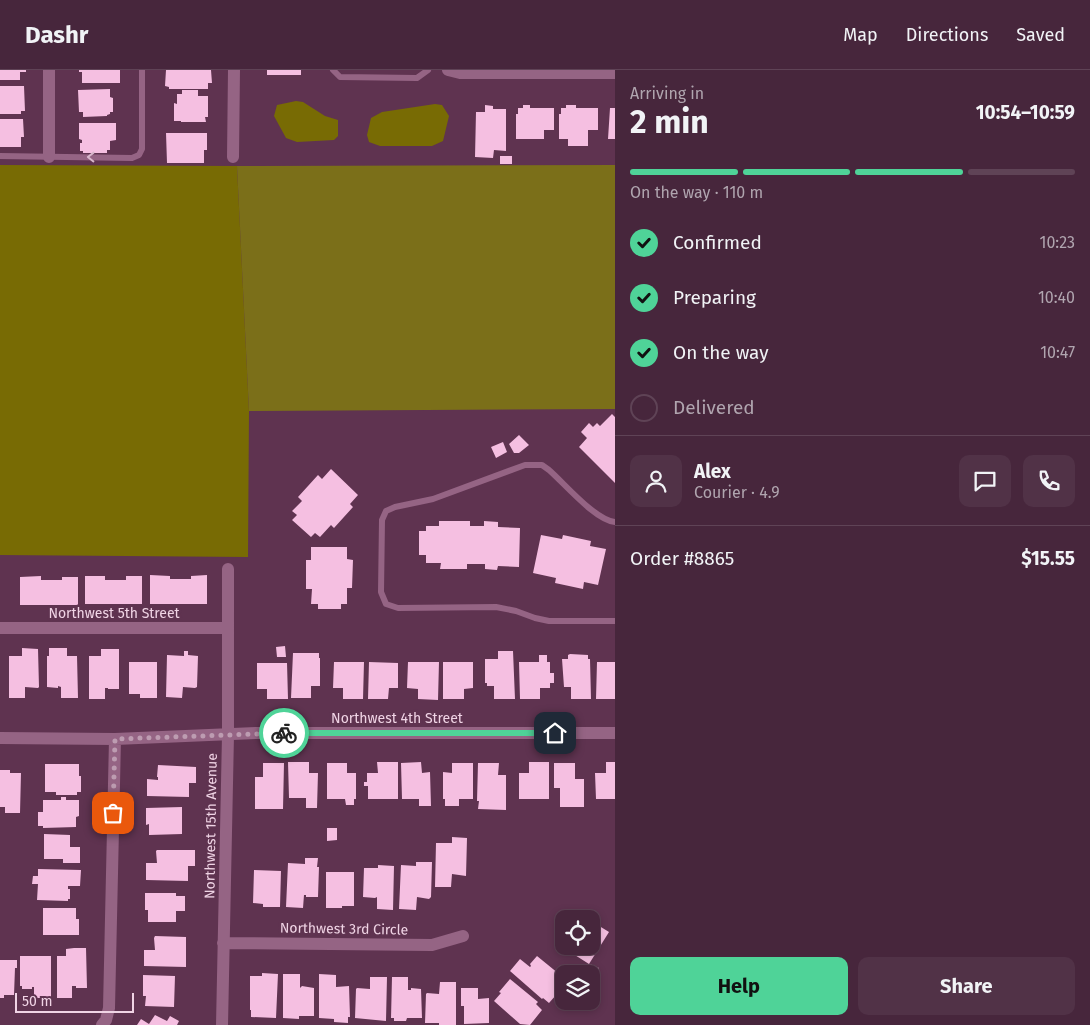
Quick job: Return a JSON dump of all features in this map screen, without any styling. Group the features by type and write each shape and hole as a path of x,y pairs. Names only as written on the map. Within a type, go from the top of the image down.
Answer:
{"street":[{"path":"49,70 49,157"},
{"path":"233,157 234,70"},
{"path":"448,70 460,74 615,73"},
{"name":"Northwest 15th Avenue","path":"222,1025 228,735 228,569"},
{"name":"Northwest 5th Street","path":"0,628 228,628"},
{"name":"Northwest 4th Street","path":"0,738 115,739 256,733 615,733"},
{"path":"102,1025 106,1020 109,1008 115,739"},
{"name":"Northwest 3rd Circle","path":"223,943 432,945 462,936"}],"lane":[{"path":"0,156 132,158 139,155 142,149 142,70"},
{"path":"333,70 340,77 417,78 428,70"},
{"path":"615,522 608,521 595,513 550,470 542,466 525,465 433,499 395,507 386,511 382,520 381,592 386,604 398,608 496,607 549,621 615,621"}],"shaded area":[{"path":"296,101 303,102 325,116 338,120 338,136 334,140 297,142 286,138 274,116 277,105"},
{"path":"435,104 442,105 449,116 443,141 432,146 380,146 369,142 367,135 371,118 382,112"},
{"path":"0,165 237,166 249,411 248,557 0,555"},
{"path":"615,165 615,409 249,411 237,166"}],"building":[{"path":"0,70 26,70 26,72 20,72 20,80 0,80"},
{"path":"79,70 120,70 120,83 82,83 82,72 79,72"},
{"path":"166,70 211,70 212,83 208,83 208,89 169,89 169,87 165,86"},
{"path":"267,70 301,70 301,75 267,75"},
{"path":"0,86 24,86 25,111 21,111 21,114 0,114"},
{"path":"110,89 110,97 113,98 113,112 110,112 107,116 83,117 83,112 79,112 78,90"},
{"path":"182,90 198,90 198,96 208,96 208,117 205,117 206,122 174,121 174,103 177,104 177,94 182,94"},
{"path":"485,105 493,106 493,109 506,109 506,151 494,150 493,158 475,157 476,112 485,112"},
{"path":"523,105 530,105 530,108 554,108 554,130 544,130 544,139 516,139 516,114 518,114 518,108 523,108"},
{"path":"566,105 576,105 576,108 598,108 598,130 588,130 588,146 568,146 568,139 559,139 559,114 561,114 561,108 566,108"},
{"path":"610,108 615,108 615,139 608,139"},
{"path":"0,119 23,119 24,137 21,137 21,147 0,147"},
{"path":"79,123 116,123 116,140 110,141 110,150 107,150 107,153 83,153 83,151 80,151 82,140 79,139"},
{"path":"166,133 207,133 207,150 204,150 204,163 167,163"},
{"path":"500,156 512,156 512,164 500,164"},
{"path":"612,414 615,417 615,483 579,447 587,438 581,432 589,423 593,427 597,423 600,426"},
{"path":"519,435 529,445 519,453 514,453 509,444"},
{"path":"503,442 507,452 496,458 491,447"},
{"path":"331,469 358,495 350,504 353,507 334,528 331,525 320,537 315,533 311,537 292,520 297,515 292,511 302,501 298,497 318,475 322,479"},
{"path":"439,521 470,521 470,526 484,526 484,521 498,522 498,527 520,528 519,567 498,566 497,570 485,569 485,564 467,564 467,569 440,569 441,563 426,563 426,555 419,555 419,531 426,531 426,526 439,526"},
{"path":"541,535 562,539 563,535 591,541 590,546 606,549 598,585 584,582 583,589 555,583 556,578 533,573"},
{"path":"311,547 347,547 347,559 353,560 352,588 347,588 347,604 341,604 341,609 318,609 318,604 311,604 312,589 306,589 306,560 311,560"},
{"path":"150,575 170,576 170,579 191,579 191,576 207,575 207,604 150,604"},
{"path":"41,576 41,580 62,580 62,577 78,577 78,605 20,605 20,577"},
{"path":"85,576 105,576 105,580 126,580 126,576 142,576 142,604 85,604"},
{"path":"285,646 286,657 277,657 276,647"},
{"path":"22,648 38,649 39,687 25,687 25,698 9,698 9,656 22,656"},
{"path":"49,648 67,648 67,656 77,656 78,698 61,698 61,687 47,687 47,656 49,656"},
{"path":"101,649 119,649 119,689 105,688 105,699 89,699 89,656 101,656"},
{"path":"184,651 188,651 188,655 198,656 197,687 183,687 182,698 166,697 167,655 184,656"},
{"path":"498,651 513,651 515,699 494,699 494,686 487,686 487,683 485,683 485,659 498,659"},
{"path":"293,653 319,653 320,686 311,686 311,698 291,698"},
{"path":"570,654 588,655 588,659 590,659 591,699 571,699 571,687 564,687 562,659 568,659"},
{"path":"539,655 547,655 547,662 550,662 550,673 554,673 554,683 550,683 550,688 540,688 540,699 520,699 519,662 539,662"},
{"path":"129,662 157,662 157,698 140,698 140,694 129,694"},
{"path":"334,662 364,662 363,699 343,699 343,688 333,688"},
{"path":"369,662 398,663 398,688 389,688 388,699 368,699"},
{"path":"408,662 439,662 438,700 418,699 418,689 407,688"},
{"path":"443,662 473,662 473,688 464,689 464,699 443,699"},
{"path":"597,662 615,662 615,699 596,699"},
{"path":"257,663 287,663 288,699 267,699 267,689 257,689"},
{"path":"288,762 309,762 309,773 318,773 317,808 306,808 306,798 289,798"},
{"path":"377,762 398,762 398,799 368,799 368,786 364,786 364,782 367,782 367,773 378,773"},
{"path":"421,762 422,773 430,772 431,806 419,806 419,799 402,799 401,763"},
{"path":"529,762 549,762 549,799 519,799 519,773 529,773"},
{"path":"606,762 615,762 615,799 596,799 595,773 606,773"},
{"path":"263,763 284,763 283,809 255,809 255,777 263,777"},
{"path":"327,763 347,763 347,773 356,773 356,799 354,799 354,805 346,805 345,799 327,799"},
{"path":"452,763 473,763 473,799 459,799 459,806 445,806 445,799 443,799 443,772 452,773"},
{"path":"478,763 499,763 498,775 506,775 506,810 478,809"},
{"path":"554,763 575,763 575,779 584,779 584,807 560,807 560,788 554,788"},
{"path":"45,764 79,764 81,792 77,792 77,795 56,795 56,792 45,792"},
{"path":"158,765 196,767 196,783 189,783 189,797 147,796 147,779 158,780"},
{"path":"0,770 10,770 10,773 21,773 20,813 5,813 5,807 0,807"},
{"path":"61,797 66,797 66,800 79,800 79,816 76,817 76,827 43,828 43,826 38,826 38,812 43,812 43,800 61,800"},
{"path":"182,807 182,834 149,835 149,824 146,825 146,808"},
{"path":"327,828 337,828 337,840 327,841"},
{"path":"44,834 70,835 70,847 80,847 80,863 63,863 63,859 44,859"},
{"path":"452,837 467,838 466,876 452,874 451,887 435,887 436,843 452,843"},
{"path":"157,850 195,850 195,866 188,866 188,881 146,880 146,863 157,863"},
{"path":"305,858 318,858 318,897 306,897 304,895 303,908 286,907 288,863 305,864"},
{"path":"416,862 432,862 431,897 429,899 417,897 416,910 399,909 401,865 416,866"},
{"path":"378,865 394,866 393,910 377,909 377,897 363,897 364,868 378,868"},
{"path":"38,869 81,870 80,886 68,886 68,889 70,889 70,899 68,901 37,900 38,884 32,884 33,876 38,876"},
{"path":"254,870 281,871 280,907 263,907 263,904 253,903"},
{"path":"326,872 354,872 354,906 326,908"},
{"path":"145,893 176,893 176,896 185,896 185,911 176,911 176,922 148,922 148,910 145,910"},
{"path":"43,908 76,908 76,919 79,919 79,935 43,935"},
{"path":"600,926 609,932 600,946"},
{"path":"155,936 186,937 186,967 144,966 144,950 155,950"},
{"path":"86,948 87,988 72,986 72,998 57,998 57,956 66,956 66,949"},
{"path":"575,955 595,955 589,964"},
{"path":"20,956 51,956 51,998 34,998 34,987 32,989 22,989 22,986 20,986"},
{"path":"537,956 555,971 555,996 549,1003 510,971 520,959 530,967 530,964"},
{"path":"0,960 17,960 14,995 4,995 4,998 0,998"},
{"path":"262,973 278,974 276,1018 251,1017 250,976 262,976"},
{"path":"283,974 300,974 300,988 302,986 314,988 314,1016 299,1016 299,1019 283,1018"},
{"path":"319,974 336,975 336,987 349,986 350,1017 348,1017 348,1023 334,1022 334,1019 319,1018"},
{"path":"143,975 175,976 174,1007 145,1006 146,996 143,996"},
{"path":"370,977 387,977 386,1021 355,1018 356,989 370,989"},
{"path":"392,977 408,977 408,990 411,990 411,988 421,989 422,1018 407,1018 406,1021 394,1021 394,1018 391,1018"},
{"path":"510,979 538,1002 536,1004 542,1010 530,1025 520,1024 494,1001"},
{"path":"440,982 456,982 456,1025 425,1023 426,994 439,994"},
{"path":"461,988 478,988 478,999 489,998 489,1023 464,1024"},
{"path":"155,1015 167,1021 170,1016 179,1021 177,1025 137,1025 141,1019 149,1024"}],"way so far":[{"path":"113,813 115,739 284,733"}],"route":[{"path":"284,733 555,733"}]}
